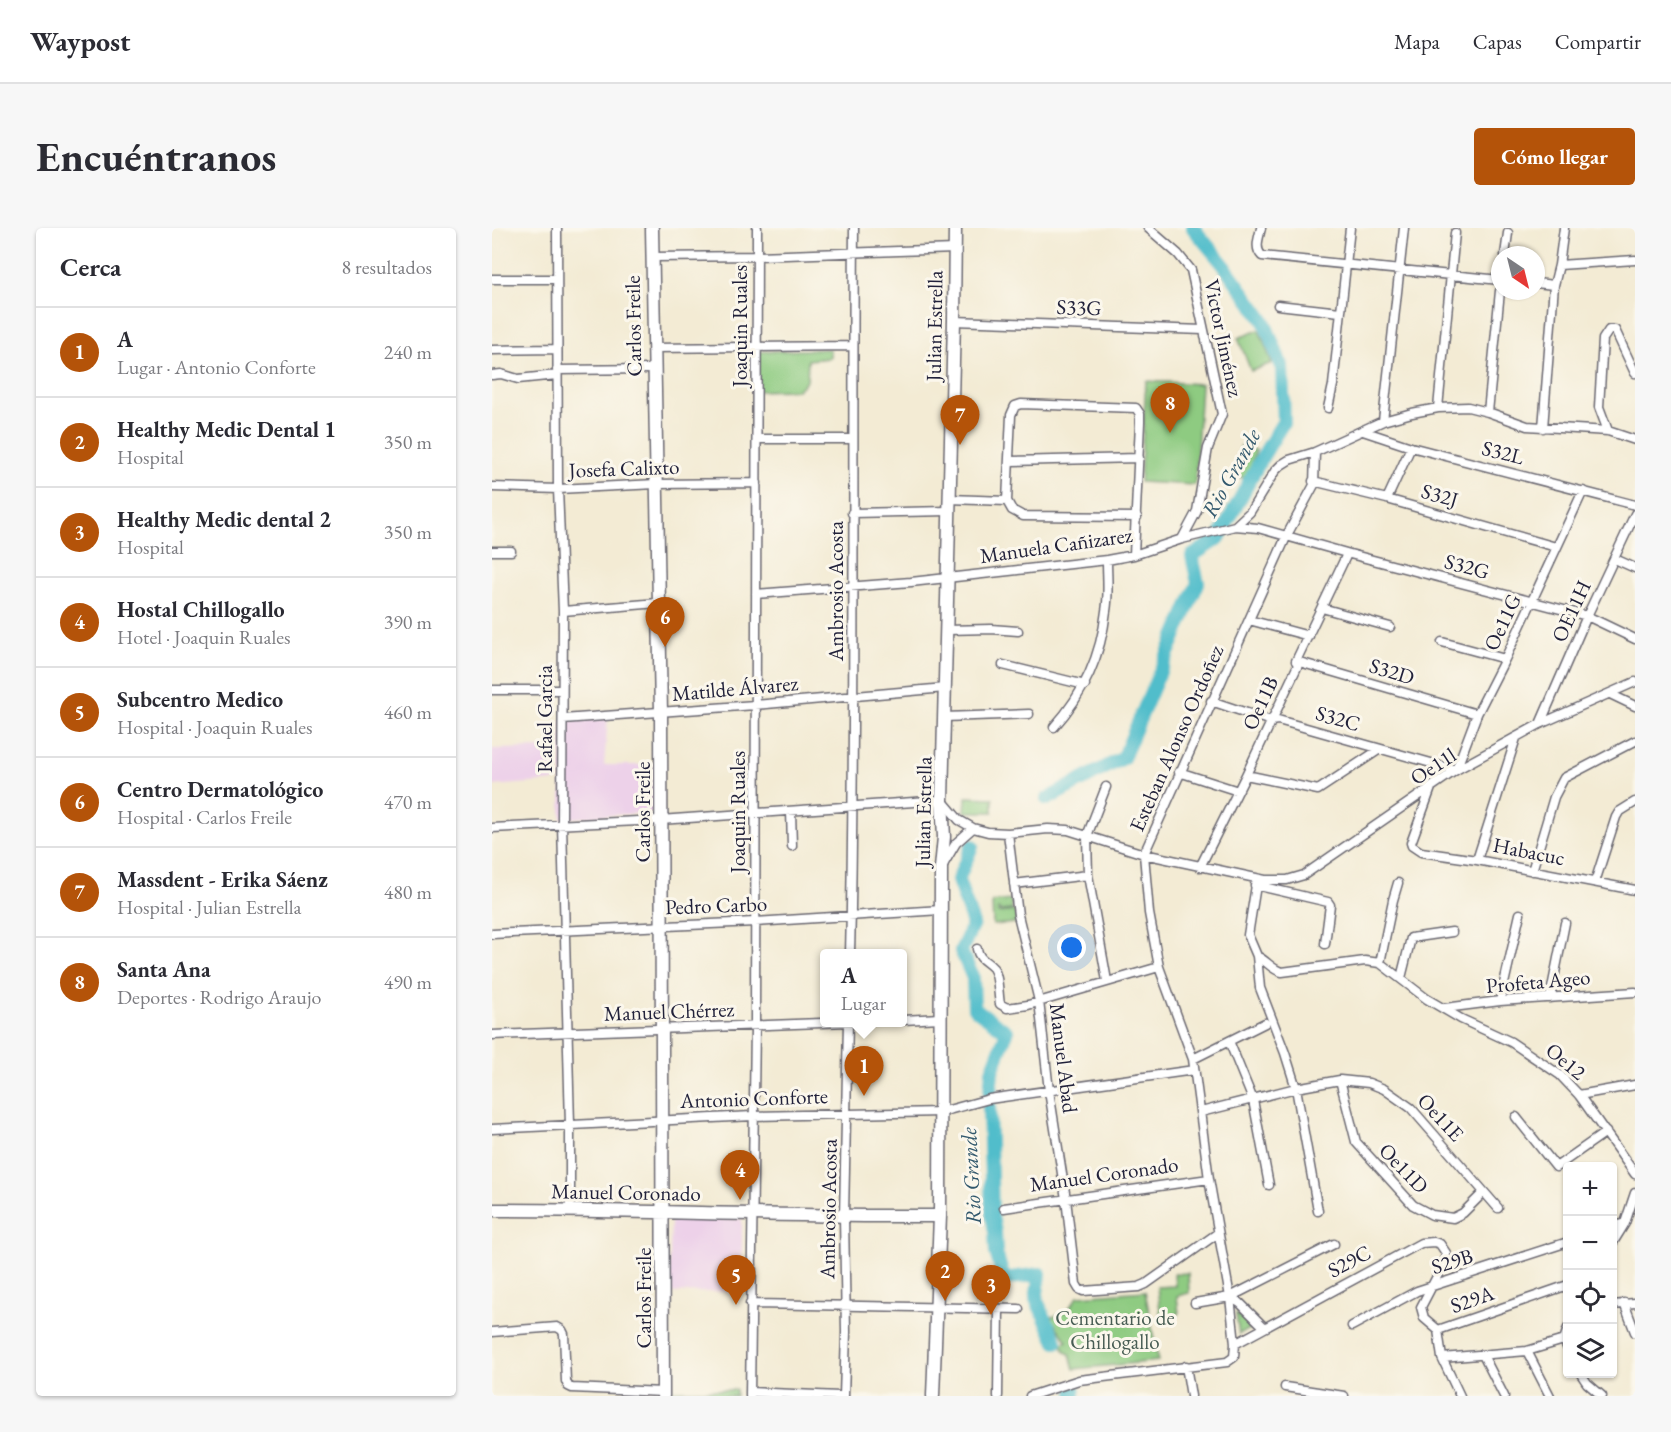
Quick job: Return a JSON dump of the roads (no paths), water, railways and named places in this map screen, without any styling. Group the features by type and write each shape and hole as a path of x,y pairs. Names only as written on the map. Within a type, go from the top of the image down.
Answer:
{"street":[{"name":"Rafael Garcia","path":"556,228 558,489 563,611 562,824 570,1210"},
{"name":"Carlos Freile","path":"652,228 661,713 663,1394"},
{"name":"Joaquin Ruales","path":"750,1394 755,1026 757,228"},
{"name":"Ambrosio Acosta","path":"850,949 854,696 852,346 854,228"},
{"name":"Julian Estrella","path":"933,1396 940,1216 941,868 944,837 942,800 955,228"},
{"name":"Victor Jiménez","path":"1148,228 1178,254 1191,270 1222,414 1208,448 1197,511 1182,539"},
{"path":"1261,228 1257,246 1262,256 1491,279"},
{"path":"1328,408 1334,385 1350,228"},
{"path":"1383,421 1404,228"},
{"path":"1543,428 1554,285 1564,228"},
{"path":"1438,408 1455,233"},
{"path":"1506,246 1508,233"},
{"path":"652,257 758,256 954,249"},
{"path":"1559,265 1635,260"},
{"path":"492,279 556,279"},
{"path":"1545,284 1554,285"},
{"path":"1488,412 1499,300"},
{"path":"1278,305 1340,312"},
{"name":"S33G","path":"954,321 1203,330"},
{"path":"1608,431 1599,406 1603,339 1609,330 1614,329 1616,332 1635,373"},
{"path":"653,348 852,346"},
{"path":"492,350 556,349"},
{"path":"492,375 501,374 518,379 557,373 653,369"},
{"path":"1134,555 1137,518 1140,414 1136,408 1021,404 1015,406 1012,412 1007,501 1012,510 1023,516 1137,518"},
{"path":"1235,526 1250,512 1281,465 1399,416 1438,408 1463,407 1488,412 1519,424 1543,428 1608,431 1635,440"},
{"name":"S32L","path":"1363,431 1411,447 1635,505"},
{"path":"757,439 852,439"},
{"path":"1387,499 1411,447"},
{"name":"Esteban Alonso Ordoñez","path":"1186,1366 1227,1362 1233,1359 1235,1344 1230,1297 1209,1179 1193,1059 1159,967 1149,913 1144,854 1287,535 1314,485 1315,452"},
{"path":"1010,461 1139,458"},
{"name":"S32J","path":"1313,481 1387,499 1556,547"},
{"name":"Josefa Calixto","path":"492,486 558,489 656,484 757,483"},
{"name":"Oe11G","path":"1456,770 1477,714 1506,659 1583,491"},
{"path":"852,513 1007,501"},
{"name":"OE11H","path":"1540,724 1635,514"},
{"name":"Manuela Cañizarez","path":"756,594 852,587 1107,560 1134,555 1182,539 1235,526"},
{"name":"S32G","path":"1235,526 1258,528 1287,535 1347,554 1587,616 1635,639"},
{"path":"492,551 511,551"},
{"name":"Oe11B","path":"1200,867 1298,665 1296,661 1347,554"},
{"path":"1615,559 1635,568"},
{"path":"1054,727 1070,710 1085,685 1098,654 1107,610 1107,560"},
{"path":"563,611 658,603"},
{"path":"1322,608 1390,627"},
{"path":"1249,620 1309,636"},
{"path":"946,630 1018,631"},
{"path":"1442,642 1506,659"},
{"name":"S32D","path":"1296,661 1477,714"},
{"path":"1003,665 1085,685"},
{"name":"Oe11l","path":"1256,882 1296,879 1304,875 1456,770 1540,724 1635,682"},
{"name":"Matilde Álvarez","path":"563,719 661,713 945,688"},
{"path":"492,690 561,690"},
{"path":"1610,694 1635,706"},
{"name":"S32C","path":"1211,701 1271,721 1278,720 1456,770"},
{"path":"944,717 1029,714"},
{"path":"1477,860 1516,738"},
{"path":"1532,871 1554,796 1564,778 1635,741"},
{"path":"1246,775 1318,790 1380,749"},
{"path":"1179,772 1238,790"},
{"path":"1106,787 1087,836 1088,875 1107,981"},
{"name":"Habacuc","path":"1431,788 1411,843 1421,852 1477,860 1635,890"},
{"path":"492,828 660,820 942,800 959,820 973,828 1008,833 1048,829 1068,830 1144,854 1328,902 1330,905 1325,944"},
{"path":"1594,882 1616,817 1619,812 1635,802"},
{"path":"791,811 792,846"},
{"path":"941,868 956,843 973,828"},
{"name":"Manuel Abad","path":"1008,833 1018,915 1039,1001 1076,1284 1083,1291 1138,1287 1146,1284 1218,1233"},
{"path":"1014,884 1088,875"},
{"path":"1256,882 1248,935 1257,956 1260,988 1296,1088 1317,1211"},
{"path":"1380,963 1398,884"},
{"name":"Pedro Carbo","path":"492,934 755,922 941,910"},
{"path":"1500,1001 1520,914"},
{"path":"1550,998 1565,923"},
{"path":"1401,978 1411,938 1452,932"},
{"path":"977,949 981,959 992,967 1000,1004 1007,1008 1159,967"},
{"path":"1257,956 1266,960 1278,972 1365,961 1380,963 1427,999 1445,1008"},
{"name":"Profeta Ageo","path":"1445,1008 1500,1001 1635,992"},
{"name":"Oe12","path":"1445,1008 1510,1042 1563,1077 1579,1095 1635,1174"},
{"path":"907,1020 940,1018"},
{"path":"1193,1059 1265,1023"},
{"name":"Manuel Chérrez","path":"492,1035 820,1024"},
{"name":"Ambrosio Acosta","path":"844,1396 844,1216 848,1027"},
{"path":"1228,1041 1252,1100 1269,1185"},
{"name":"Antonio Conforte","path":"492,1129 663,1119 848,1112 941,1112 989,1099 1194,1070"},
{"name":"Oe11E","path":"1201,1112 1296,1088 1340,1080 1369,1083 1398,1098 1411,1108 1498,1208"},
{"name":"Oe11D","path":"1340,1080 1356,1142 1413,1205 1432,1215 1453,1218 1463,1213 1484,1192"},
{"path":"1579,1095 1635,1086"},
{"path":"1516,1116 1556,1167 1606,1132"},
{"name":"Manuel Coronado","path":"1004,1208 1209,1179"},
{"path":"1617,1236 1625,1223 1635,1193"},
{"name":"Manuel Coronado","path":"492,1210 940,1216"},
{"path":"1617,1225 1625,1223"},
{"name":"S29C","path":"1235,1344 1428,1241 1440,1244 1444,1248 1446,1258 1431,1286"},
{"path":"1195,1303 1230,1297 1334,1244"},
{"name":"S29B","path":"1352,1326 1417,1291 1563,1244"},
{"name":"S29A","path":"1431,1286 1422,1302 1421,1313 1428,1323 1438,1330 1563,1287"},
{"path":"1230,1297 1240,1303 1264,1327"},
{"path":"1624,1303 1635,1332"},
{"path":"1617,1304 1635,1303"},
{"path":"750,1304 1018,1309"},
{"path":"998,1396 999,1310"},
{"path":"492,1332 557,1328 564,1334 568,1386 663,1394"},
{"path":"1438,1330 1442,1358 1460,1396"},
{"path":"1442,1358 1527,1351 1563,1340"},
{"path":"1527,1351 1550,1396"},
{"path":"1483,1355 1504,1396"},
{"path":"1030,1396 1079,1380 1186,1366 1191,1396"},
{"path":"1584,1378 1602,1396"},
{"path":"1285,1387 1317,1394 1344,1396"},
{"path":"750,1394 839,1396"}],"waterway":[{"name":"Rio Grande","path":"1047,799 1123,758 1198,583 1192,556 1219,538 1284,421 1282,367 1264,321 1223,264 1193,228"},
{"name":"Rio Grande","path":"972,846 958,880 973,924 961,951 973,978 974,1008 1007,1032 992,1071 990,1093"},
{"name":"Rio Grande","path":"989,1105 992,1216 996,1253 1004,1279 1040,1274 1036,1299 1056,1342"},
{"name":"Rio Grande","path":"1074,1391 1074,1396"}],"place":[{"name":"Santa Ana","path":"1170,433"},
{"name":"Massdent - Erika Sáenz","path":"960,445"},
{"name":"Centro Dermatológico","path":"665,647"},
{"name":"A","path":"864,1096"},
{"name":"Hostal Chillogallo","path":"740,1200"},
{"name":"Healthy Medic Dental 1","path":"945,1301"},
{"name":"Subcentro Medico","path":"736,1305"},
{"name":"Healthy Medic dental 2","path":"991,1315"}],"park label":[{"name":"Cementario de Chillogallo","path":"1115,1329"}]}
